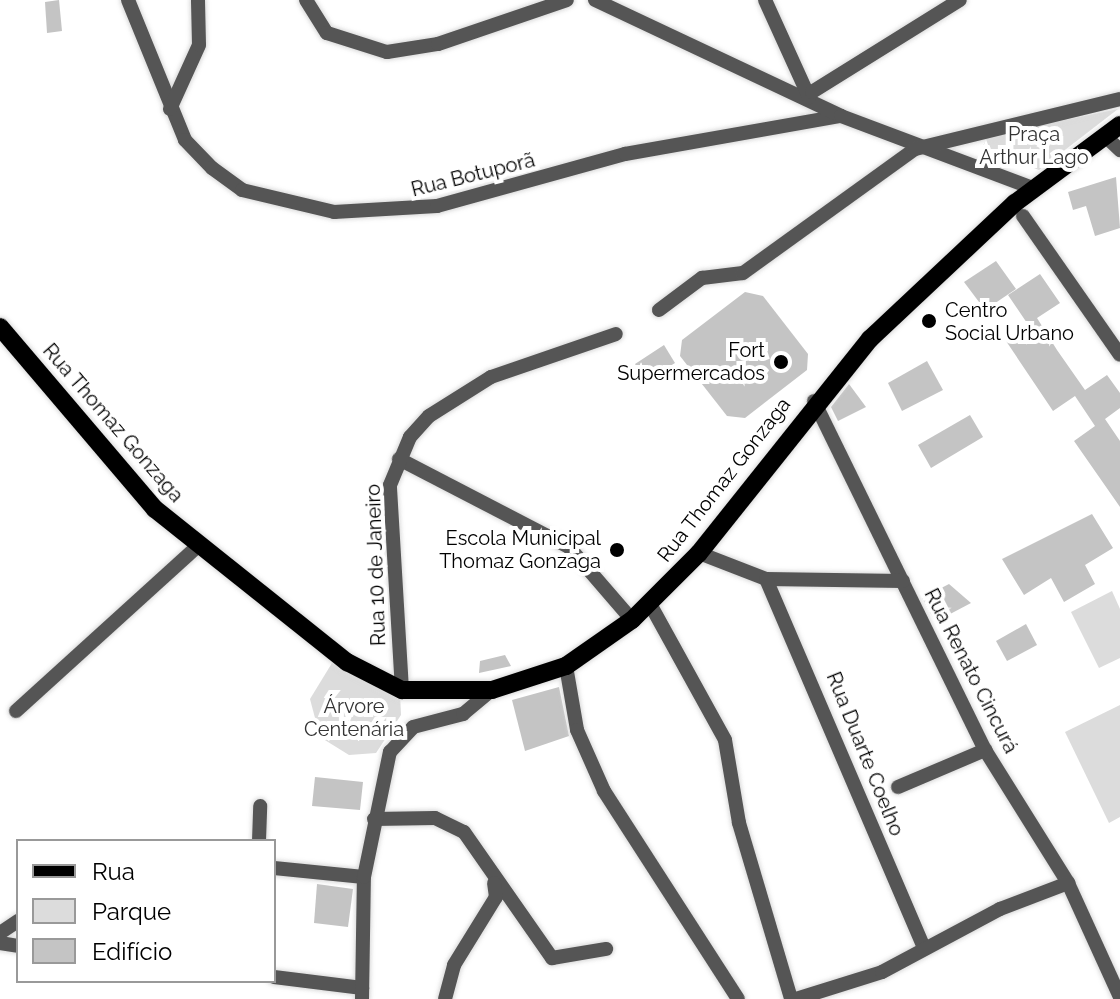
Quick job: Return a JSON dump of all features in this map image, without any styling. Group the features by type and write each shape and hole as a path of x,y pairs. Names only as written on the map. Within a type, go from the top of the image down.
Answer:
{"main road":[{"name":"Rua Thomaz Gonzaga","path":"0,327 133,485 198,546 347,662 402,690 492,690 566,666 650,604 699,553 814,401 1033,188 1112,130"}],"street":[{"name":"Rua Botuporã","path":"128,0 185,140 242,190 360,214 437,206 625,154 841,116"},
{"path":"170,109 199,45 198,0"},
{"path":"306,0 327,33 387,52 438,44 567,0"},
{"path":"595,0 810,95 841,116 927,144 1033,188"},
{"path":"765,0 810,95"},
{"path":"810,95 960,0"},
{"path":"659,310 702,278 743,273 927,144 1120,99"},
{"path":"1112,130 1120,150"},
{"path":"1023,216 1120,355"},
{"name":"Rua 10 de Janeiro","path":"402,690 390,485 399,459 429,416 466,392 616,334"},
{"name":"Rua Renato Cincurá","path":"814,401 985,750 1068,883 1120,997"},
{"path":"399,459 569,547 632,620"},
{"path":"16,711 198,546"},
{"path":"699,553 766,579 903,581"},
{"name":"Rua Duarte Coelho","path":"766,579 924,947"},
{"path":"650,604 725,740 739,823 794,999 882,972 924,947 1068,883"},
{"path":"566,666 577,730 604,791 738,999"},
{"path":"276,977 362,994 364,877 390,752 405,732 463,714 492,690"},
{"path":"898,787 985,750"},
{"path":"259,839 260,806"},
{"path":"374,819 450,823 472,841 494,883 552,958 606,949"},
{"path":"276,868 364,877"},
{"path":"445,999 450,973 496,897 494,883"}],"green space":[{"name":"Praça Arthur Lago","path":"1118,109 1039,170 982,148 988,136"},
{"path":"1112,591 1120,609 1120,658 1099,668 1071,612"},
{"name":"Árvore Centenária","path":"332,663 400,693 401,715 376,753 349,755 320,737 310,699"},
{"path":"1120,705 1120,817 1109,823 1065,732"}],"building":[{"path":"59,0 62,31 47,33 45,2"},
{"path":"1116,177 1120,228 1095,236 1086,206 1073,210 1068,192"},
{"path":"996,261 1016,289 985,310 964,282"},
{"path":"1040,274 1060,303 1037,318 1057,350 1085,390 1107,375 1120,393 1120,408 1105,419 1120,441 1120,507 1074,441 1095,426 1075,396 1053,411 1006,341 1029,326 1008,295"},
{"path":"745,292 763,296 808,354 807,370 745,418 727,416 680,356 682,340"},
{"path":"664,345 675,363 646,381 635,364"},
{"path":"927,361 943,390 902,411 888,383"},
{"path":"849,384 866,407 838,421 831,407"},
{"path":"970,415 983,437 931,468 918,445"},
{"path":"1092,514 1113,548 1085,565 1095,584 1064,602 1051,578 1024,595 1002,559"},
{"path":"949,584 971,603 935,622 922,598"},
{"path":"1026,624 1037,645 1007,661 996,641"},
{"path":"505,655 511,666 479,673 480,661"},
{"path":"559,687 569,736 525,751 512,700"},
{"path":"315,777 363,782 360,810 312,806"},
{"path":"317,884 353,889 348,927 314,923"}],"place":[{"name":"Centro Social Urbano","path":"929,321"},
{"name":"Fort Supermercados","path":"781,362"},
{"name":"Escola Municipal Thomaz Gonzaga","path":"617,550"}]}
